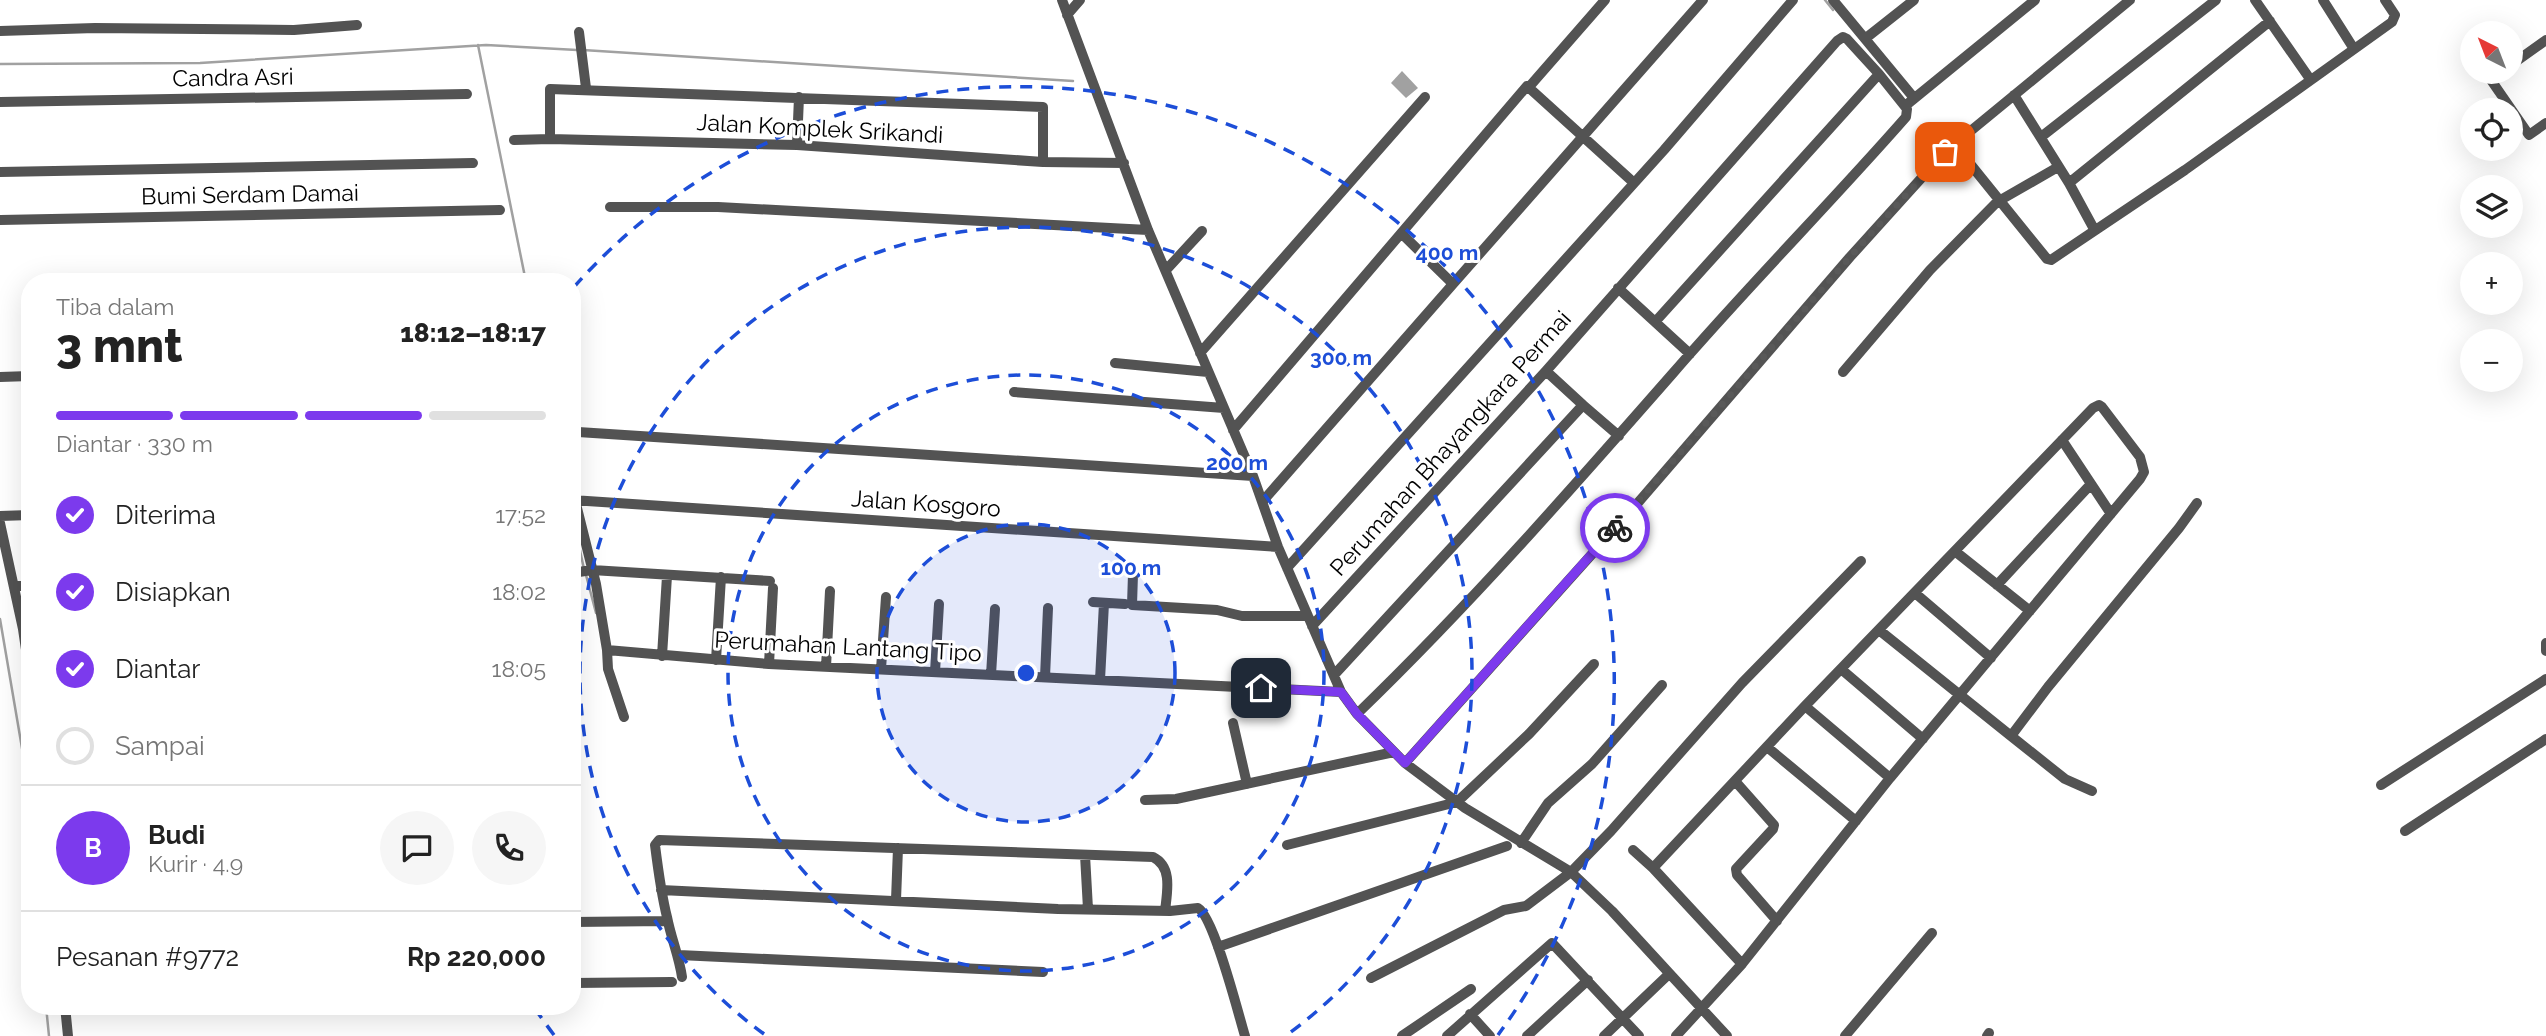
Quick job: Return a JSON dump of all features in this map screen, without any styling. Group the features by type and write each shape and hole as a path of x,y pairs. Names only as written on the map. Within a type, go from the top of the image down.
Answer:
{"street":[{"path":"1062,0 1148,230 1252,476 1278,547 1341,692 1357,714 1405,763 1457,802 1571,872 1612,911 1727,1036"},
{"path":"1067,15 1080,0"},
{"path":"1233,430 1526,86 1529,86 1605,0"},
{"path":"1262,502 1703,0"},
{"path":"1287,568 1793,0"},
{"path":"1833,0 1866,38 1910,102"},
{"path":"1866,38 1914,0"},
{"path":"1357,714 1446,627 1690,354 1846,186 1908,115 1910,102 2035,0"},
{"path":"1405,763 1949,148 2130,0"},
{"path":"2041,137 2216,0"},
{"path":"2255,0 2310,79"},
{"path":"2323,0 2354,49"},
{"path":"1949,148 2049,260 2185,170 2394,20 2395,15 2385,0"},
{"path":"2069,183 2270,21"},
{"path":"0,31 95,28 294,30 357,25"},
{"path":"579,32 586,88"},
{"name":"Perumahan Bhayangkara Permai","path":"1310,621 1546,371 1840,38 1847,38 1879,74"},
{"path":"2524,56 2546,40"},
{"path":"1655,322 1879,74 1910,102"},
{"path":"2494,84 2529,135 2546,123"},
{"path":"1529,86 1633,182"},
{"path":"550,139 550,89 586,88 1043,107 1044,162"},
{"name":"Candra Asri","path":"0,102 467,94"},
{"path":"2014,95 2069,183 2094,229"},
{"path":"797,145 799,97"},
{"path":"1199,353 1426,97"},
{"name":"Jalan Komplek Srikandi","path":"514,140 797,145 1044,162 1124,163"},
{"path":"0,172 473,163"},
{"path":"1843,372 1930,270 1996,203 2058,167"},
{"path":"610,207 718,207 1148,230"},
{"name":"Bumi Serdam Damai","path":"0,220 500,210"},
{"path":"1166,270 1202,230"},
{"path":"1402,234 1453,284"},
{"path":"1618,288 1690,354"},
{"path":"1115,363 1208,372"},
{"path":"1546,371 1619,436"},
{"path":"0,377 21,376"},
{"path":"1014,392 1224,408"},
{"path":"1334,675 1583,405"},
{"path":"1653,868 1805,706 2093,408 2099,405 2140,457 2144,472 1961,696 1890,778 1742,964 1676,1036"},
{"path":"581,432 1252,476"},
{"path":"2062,440 2111,514"},
{"path":"1997,585 2091,484"},
{"name":"Jalan Kosgoro","path":"581,500 1278,547"},
{"path":"2011,736 2197,503"},
{"path":"0,516 21,515"},
{"path":"0,523 21,622"},
{"path":"581,527 599,606 608,668 624,717"},
{"path":"1956,552 2030,611"},
{"path":"1371,978 1504,910 1526,906 1571,872 1611,831 1742,683 1861,561"},
{"path":"581,572 592,570 721,577 771,584 769,664"},
{"path":"1133,574 1132,605 1217,610 1242,616 1310,621"},
{"path":"662,656 667,576"},
{"path":"716,660 721,577"},
{"path":"15,586 21,586"},
{"path":"826,667 830,591"},
{"path":"1914,593 1991,658"},
{"path":"881,669 886,597"},
{"path":"1100,680 1098,603 1125,604"},
{"path":"935,672 939,604"},
{"path":"1045,677 1048,608"},
{"path":"991,675 995,609"},
{"path":"1879,630 2065,779 2092,791"},
{"path":"2546,643 2546,651"},
{"name":"Perumahan Lantang Tipo","path":"607,650 769,664 1341,692"},
{"path":"1287,845 1457,802 1529,734 1594,664"},
{"path":"1841,669 1923,739"},
{"path":"2381,785 2546,679"},
{"path":"1521,843 1549,803 1592,764 1662,685"},
{"path":"1805,706 1890,778"},
{"path":"1233,723 1247,783"},
{"path":"2404,831 2546,739"},
{"path":"1767,747 1856,821"},
{"path":"1146,800 1176,799 1394,752"},
{"path":"1735,781 1774,825 1736,869 1737,875 1777,921"},
{"path":"581,983 677,979 679,955 667,921 654,845 659,840 1153,857 1160,860 1166,873 1166,911"},
{"path":"1218,947 1507,846"},
{"path":"896,900 898,848"},
{"path":"1633,850 1742,964"},
{"path":"1085,855 1088,909"},
{"path":"661,890 1088,909 1166,911 1201,908 1218,947 1245,1036"},
{"path":"581,922 667,921"},
{"path":"1845,1036 1932,933"},
{"path":"1447,1036 1550,943 1554,943 1639,1036"},
{"path":"679,955 1044,972"},
{"path":"1604,1036 1669,974"},
{"path":"1527,1036 1588,980"},
{"path":"1402,1036 1471,989"},
{"path":"1470,1014 1490,1036"},
{"path":"66,1015 68,1036"}],"shaded area":[{"path":"1402,71 1418,88 1406,98 1391,83"}],"waterway":[{"path":"1825,0 1833,10"},
{"path":"478,45 524,273"},
{"path":"0,64 200,63 486,45 577,50"},
{"path":"583,50 1073,81"},
{"path":"581,555 584,569"},
{"path":"586,575 596,613"},
{"path":"0,619 21,742"},
{"path":"47,1015 49,1036"}],"way so far":[{"path":"1615,528 1850,257 1945,152"}],"route":[{"path":"1261,688 1341,692 1357,714 1405,763 1615,528"}]}
